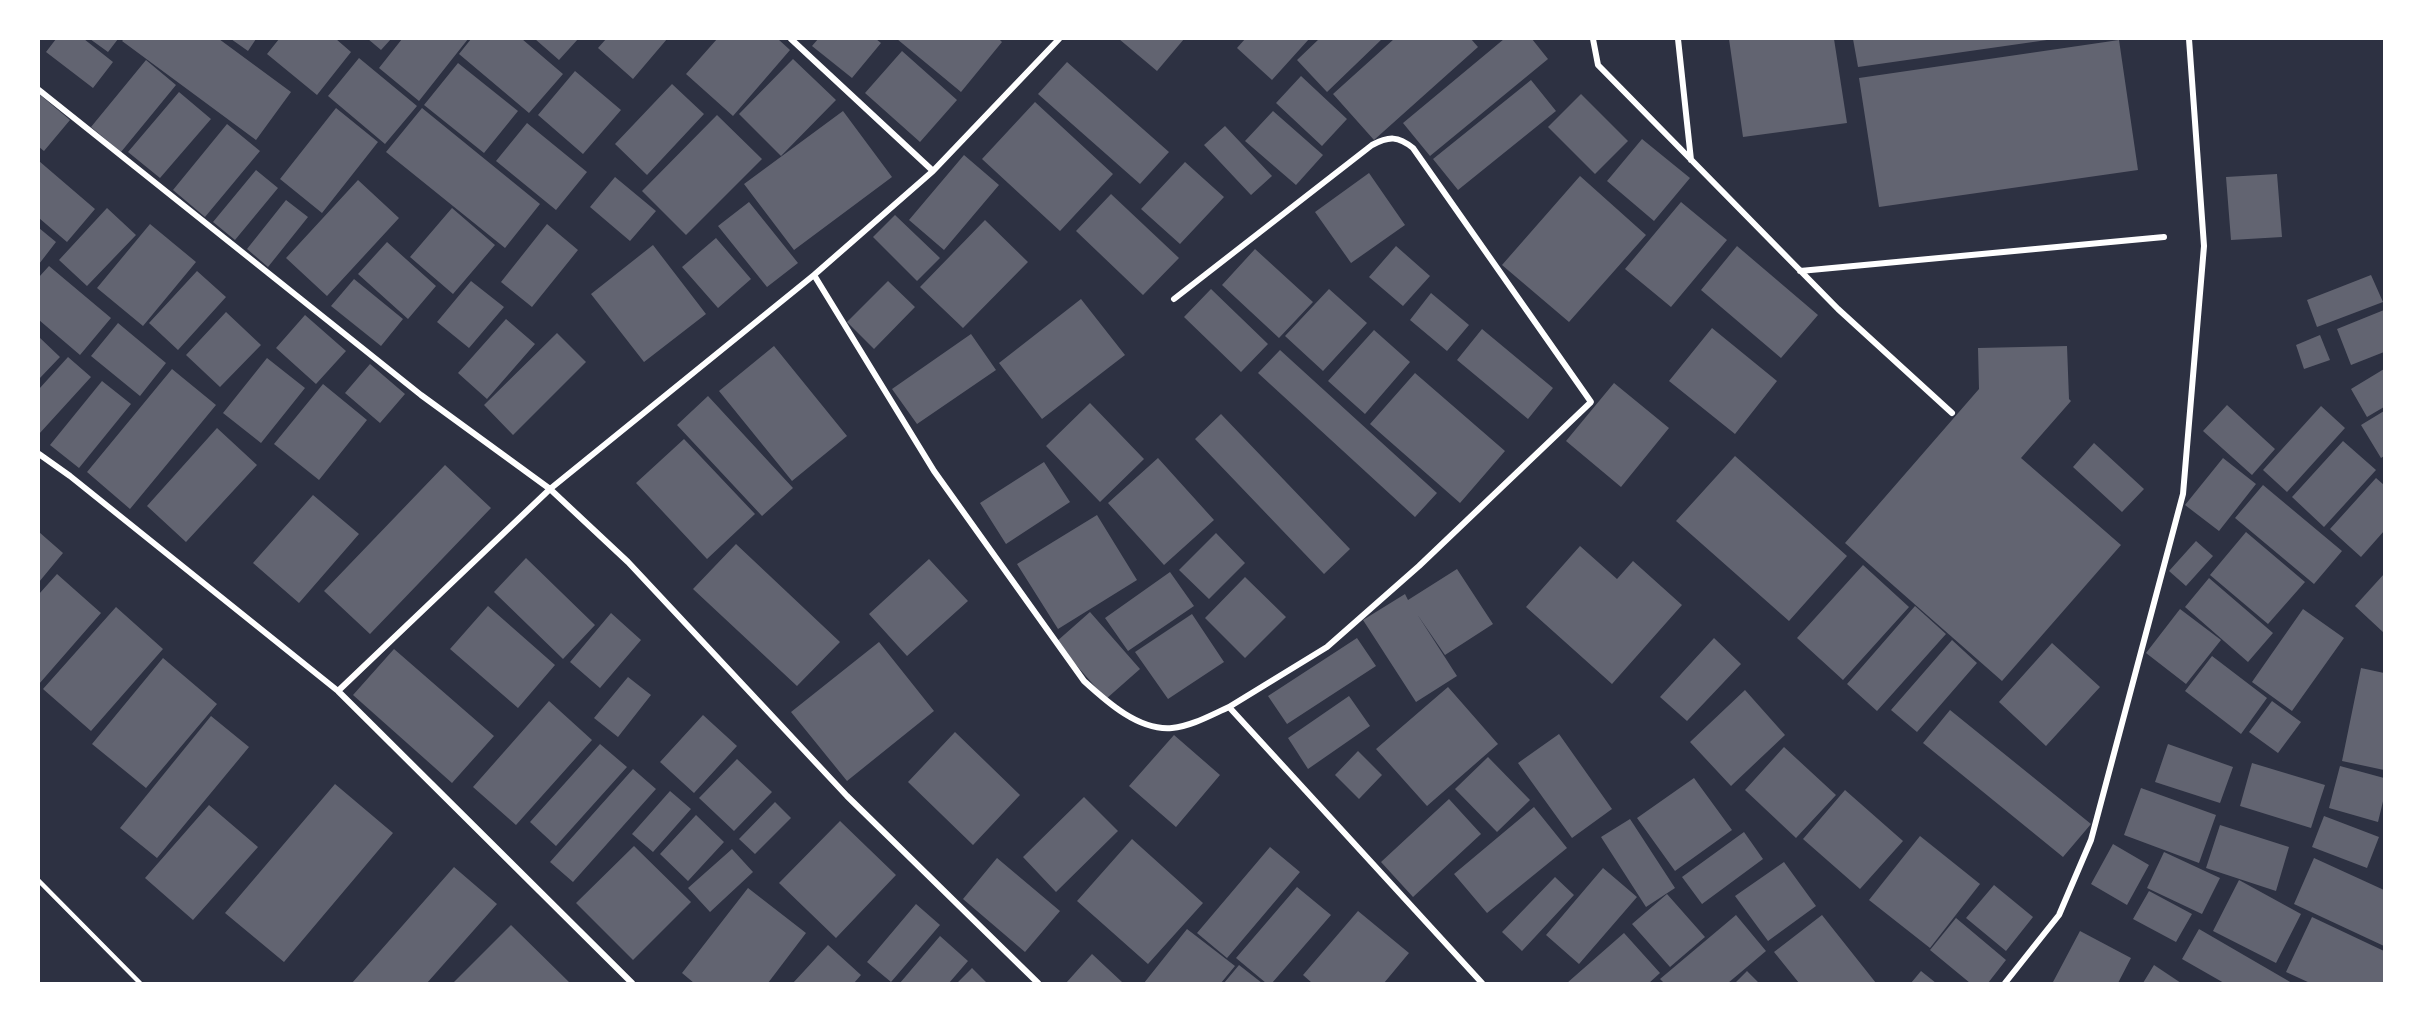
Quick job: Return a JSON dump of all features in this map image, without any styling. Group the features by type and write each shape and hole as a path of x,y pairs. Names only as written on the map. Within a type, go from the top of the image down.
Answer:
{"street":[{"path":"791,39 933,171"},
{"path":"338,691 550,489 814,275 933,171 1059,39"},
{"path":"1593,39 1598,65 1800,272 1952,413"},
{"path":"1678,39 1691,160"},
{"path":"2005,983 2059,915 2091,840 2182,494 2204,246 2189,39"},
{"path":"39,90 421,394 550,489 628,562 847,796 1038,983"},
{"path":"814,275 934,471 1084,681 1122,712 1162,728 1184,725 1229,707 1327,647 1419,566 1591,402 1413,148 1397,138 1386,138 1372,145 1174,299"},
{"path":"1800,272 2164,237"},
{"path":"39,454 70,476 338,691 632,983"},
{"path":"1229,707 1482,983"}],"lane":[{"path":"39,881 140,983"}],"building":[{"path":"56,39 84,39 113,62 93,88 46,52"},
{"path":"90,39 118,39 108,52"},
{"path":"124,39 219,39 291,92 256,140 122,41"},
{"path":"231,39 256,39 248,51"},
{"path":"279,39 336,39 351,52 317,95 267,54"},
{"path":"368,39 391,39 381,50"},
{"path":"402,39 468,39 419,101 379,68"},
{"path":"471,39 522,39 563,74 529,113 459,54"},
{"path":"535,39 578,39 559,60"},
{"path":"606,39 667,39 633,79 598,48"},
{"path":"717,39 778,39 790,50 733,116 686,74"},
{"path":"818,39 876,39 881,43 852,78 812,46"},
{"path":"897,39 999,39 1002,42 961,92"},
{"path":"1119,39 1184,39 1157,71"},
{"path":"1245,39 1309,39 1272,80 1237,48"},
{"path":"1319,39 1382,39 1327,92 1297,60"},
{"path":"1394,39 1471,39 1478,47 1374,140 1333,94"},
{"path":"1504,39 1532,39 1548,59 1430,156 1403,123"},
{"path":"1729,39 1834,39 1847,123 1743,137"},
{"path":"1853,39 2047,39 2047,40 1858,67"},
{"path":"2119,40 2138,170 1879,207 1859,78"},
{"path":"902,51 957,100 920,142 865,93"},
{"path":"359,58 417,106 385,144 328,96"},
{"path":"793,59 836,100 781,156 739,114"},
{"path":"146,60 176,85 121,152 91,127"},
{"path":"1067,62 1169,152 1140,184 1038,94"},
{"path":"458,63 518,111 484,153 424,105"},
{"path":"575,71 621,110 583,154 538,115"},
{"path":"1301,76 1347,119 1322,146 1276,103"},
{"path":"1531,80 1556,111 1458,190 1433,159"},
{"path":"672,84 704,114 647,175 615,144"},
{"path":"179,92 211,119 160,178 128,152"},
{"path":"39,94 70,120 44,151 39,147"},
{"path":"1581,94 1628,141 1595,174 1548,127"},
{"path":"1035,102 1113,174 1060,231 982,159"},
{"path":"336,108 378,142 322,213 280,179"},
{"path":"422,108 540,204 505,248 386,152"},
{"path":"843,111 892,177 794,250 744,184"},
{"path":"1273,111 1323,155 1296,185 1245,141"},
{"path":"717,115 762,159 686,235 642,191"},
{"path":"527,123 587,172 556,210 496,161"},
{"path":"227,124 260,151 205,217 173,190"},
{"path":"1225,126 1272,176 1251,195 1204,145"},
{"path":"1642,139 1690,178 1654,221 1607,181"},
{"path":"964,155 999,185 944,250 909,220"},
{"path":"39,161 95,209 67,242 39,218"},
{"path":"1185,162 1224,197 1180,244 1141,209"},
{"path":"256,170 278,188 235,240 213,222"},
{"path":"1369,173 1405,225 1351,263 1315,212"},
{"path":"2277,174 2282,237 2231,240 2226,177"},
{"path":"1580,176 1646,235 1569,322 1502,265"},
{"path":"615,177 656,211 630,241 590,207"},
{"path":"358,180 399,218 327,296 286,258"},
{"path":"1111,194 1179,258 1143,295 1076,231"},
{"path":"286,200 308,217 268,267 247,249"},
{"path":"749,202 798,263 767,287 718,226"},
{"path":"1681,202 1727,240 1671,307 1625,269"},
{"path":"107,208 136,235 87,286 59,260"},
{"path":"452,208 495,245 453,294 410,257"},
{"path":"895,215 940,258 917,281 873,237"},
{"path":"985,220 1028,262 963,328 920,287"},
{"path":"150,224 196,262 143,326 97,288"},
{"path":"547,224 578,250 532,307 501,282"},
{"path":"39,228 56,242 39,264"},
{"path":"716,238 751,279 718,308 682,267"},
{"path":"387,242 436,286 408,319 358,274"},
{"path":"653,245 706,314 644,362 591,294"},
{"path":"1396,246 1430,276 1403,306 1369,277"},
{"path":"1737,246 1818,315 1781,358 1701,290"},
{"path":"1255,249 1313,302 1279,338 1222,285"},
{"path":"49,266 111,318 80,355 39,320 39,277"},
{"path":"197,271 226,297 178,350 149,323"},
{"path":"2371,275 2383,302 2317,327 2307,300"},
{"path":"354,279 403,319 381,346 331,306"},
{"path":"471,281 504,307 469,348 437,322"},
{"path":"888,281 915,307 874,349 847,322"},
{"path":"1211,289 1268,344 1241,372 1184,317"},
{"path":"1329,289 1367,323 1323,371 1285,336"},
{"path":"1431,293 1469,325 1447,351 1410,320"},
{"path":"1081,299 1125,355 1042,419 999,363"},
{"path":"2384,310 2384,352 2351,365 2337,329"},
{"path":"226,312 261,345 220,387 186,355"},
{"path":"305,315 346,351 316,384 276,348"},
{"path":"506,319 535,344 487,399 458,373"},
{"path":"118,323 166,363 140,396 91,356"},
{"path":"1712,328 1777,381 1735,434 1669,381"},
{"path":"1482,329 1553,388 1528,419 1457,360"},
{"path":"1374,330 1410,362 1365,414 1328,381"},
{"path":"557,333 586,362 513,435 484,405"},
{"path":"971,334 996,370 917,424 892,389"},
{"path":"2320,335 2330,360 2304,369 2296,345"},
{"path":"39,337 60,357 39,379"},
{"path":"774,346 847,436 792,481 719,391"},
{"path":"2067,346 2069,399 2071,401 2021,458 2121,545 2002,681 1845,543 1979,389 1978,348"},
{"path":"1280,350 1437,493 1415,517 1258,373"},
{"path":"68,357 91,377 39,434 39,389"},
{"path":"267,358 305,388 261,443 223,413"},
{"path":"370,364 405,394 380,423 345,393"},
{"path":"172,369 216,405 130,509 87,472"},
{"path":"2384,369 2384,407 2367,417 2351,389"},
{"path":"1415,373 1505,451 1460,503 1370,424"},
{"path":"102,381 131,404 79,468 50,445"},
{"path":"1614,383 1669,428 1621,487 1566,441"},
{"path":"323,384 367,420 319,480 274,444"},
{"path":"708,396 793,488 762,516 677,425"},
{"path":"1090,403 1144,459 1100,502 1046,446"},
{"path":"2227,405 2275,449 2252,475 2203,431"},
{"path":"2321,406 2345,428 2287,492 2263,470"},
{"path":"2384,411 2384,456 2381,458 2361,425"},
{"path":"1221,414 1350,549 1324,574 1195,439"},
{"path":"217,428 257,465 186,542 147,506"},
{"path":"684,439 755,514 707,559 636,483"},
{"path":"2343,441 2376,470 2324,527 2292,497"},
{"path":"2094,443 2144,489 2122,512 2073,467"},
{"path":"1735,456 1847,556 1789,621 1676,521"},
{"path":"1158,458 1214,520 1164,565 1108,503"},
{"path":"2223,458 2256,484 2219,531 2185,505"},
{"path":"1044,462 1070,502 1006,544 980,503"},
{"path":"445,465 491,508 370,634 324,591"},
{"path":"2376,478 2384,485 2384,531 2361,557 2330,529"},
{"path":"2263,485 2342,551 2314,584 2235,518"},
{"path":"313,495 359,534 299,603 253,563"},
{"path":"1097,515 1137,580 1058,629 1017,564"},
{"path":"39,532 63,553 39,582"},
{"path":"2246,532 2305,582 2268,624 2210,575"},
{"path":"1216,533 1245,563 1209,599 1179,570"},
{"path":"2196,541 2213,556 2186,586 2169,571"},
{"path":"736,544 840,642 797,686 693,589"},
{"path":"1580,546 1617,579 1633,561 1682,605 1612,684 1526,607"},
{"path":"526,558 595,625 563,659 494,592"},
{"path":"929,559 968,601 907,656 869,614"},
{"path":"1863,565 1909,607 1843,680 1797,638"},
{"path":"1457,569 1493,624 1445,655 1417,614 1457,676 1416,702 1363,620 1405,594 1408,600"},
{"path":"1170,572 1194,606 1128,651 1105,618"},
{"path":"57,574 101,613 39,684 39,594"},
{"path":"2384,574 2384,633 2355,606"},
{"path":"1245,577 1286,617 1245,658 1205,618"},
{"path":"2209,578 2273,633 2248,662 2185,607"},
{"path":"488,606 555,665 518,708 450,649"},
{"path":"1915,606 1946,634 1877,711 1847,684"},
{"path":"116,607 163,649 91,731 43,689"},
{"path":"2180,609 2221,640 2186,684 2146,653"},
{"path":"2303,609 2344,638 2292,711 2252,682"},
{"path":"1090,612 1140,669 1106,699 1056,642"},
{"path":"611,613 641,640 600,688 570,662"},
{"path":"1192,614 1224,662 1168,699 1135,652"},
{"path":"1357,638 1376,666 1287,724 1268,696"},
{"path":"1714,638 1741,664 1687,721 1660,697"},
{"path":"1952,640 1977,663 1917,732 1891,710"},
{"path":"879,642 934,711 847,781 791,712"},
{"path":"2052,643 2100,687 2046,746 1999,702"},
{"path":"394,649 494,736 452,783 353,695"},
{"path":"2212,656 2267,698 2241,734 2185,691"},
{"path":"163,658 217,704 146,788 92,744"},
{"path":"2361,668 2384,673 2384,770 2342,761"},
{"path":"628,677 651,695 618,737 594,718"},
{"path":"1448,687 1498,744 1427,806 1376,749"},
{"path":"1745,690 1785,735 1731,786 1690,742"},
{"path":"1349,696 1370,726 1308,769 1288,738"},
{"path":"549,701 592,740 516,825 473,787"},
{"path":"2272,701 2301,722 2278,753 2249,732"},
{"path":"1950,710 2091,824 2063,857 1923,743"},
{"path":"703,715 737,746 694,793 660,762"},
{"path":"211,716 249,747 157,858 120,828"},
{"path":"955,732 1020,795 973,845 908,782"},
{"path":"1559,734 1612,809 1572,838 1518,763"},
{"path":"1174,735 1220,775 1176,827 1129,786"},
{"path":"600,744 627,767 556,846 530,822"},
{"path":"2168,744 2233,767 2220,803 2155,782"},
{"path":"1784,747 1836,795 1796,838 1745,790"},
{"path":"1358,751 1382,775 1359,799 1335,775"},
{"path":"1488,757 1530,800 1497,832 1455,789"},
{"path":"737,759 772,792 734,831 699,798"},
{"path":"2252,763 2325,785 2311,828 2240,806"},
{"path":"2340,766 2384,778 2384,797 2378,822 2329,808"},
{"path":"633,769 656,789 573,882 550,862"},
{"path":"1694,778 1732,830 1675,871 1637,818"},
{"path":"335,784 393,833 284,962 225,913"},
{"path":"2141,788 2216,815 2199,863 2124,835"},
{"path":"1845,790 1903,841 1860,889 1803,839"},
{"path":"670,791 691,809 653,852 632,834"},
{"path":"1084,797 1118,831 1056,892 1023,857"},
{"path":"1449,799 1481,834 1413,897 1381,862"},
{"path":"775,802 791,818 755,854 739,839"},
{"path":"209,805 258,847 193,920 145,878"},
{"path":"1534,807 1567,848 1487,913 1454,874"},
{"path":"696,815 724,842 688,881 660,854"},
{"path":"2324,816 2379,837 2367,868 2312,847"},
{"path":"1630,819 1675,888 1646,907 1601,837"},
{"path":"840,821 896,875 836,938 779,883"},
{"path":"2220,825 2289,847 2276,891 2206,868"},
{"path":"1744,832 1763,859 1702,904 1682,877"},
{"path":"1920,836 1980,884 1930,948 1869,900"},
{"path":"1132,839 1203,903 1148,964 1077,901"},
{"path":"2113,844 2149,865 2127,905 2091,884"},
{"path":"634,846 691,902 633,960 576,903"},
{"path":"1270,847 1300,872 1227,958 1197,933"},
{"path":"732,849 753,872 710,912 688,888"},
{"path":"2164,852 2220,878 2202,914 2147,888"},
{"path":"997,858 1060,911 1025,952 963,899"},
{"path":"2314,858 2384,890 2384,946 2294,904"},
{"path":"1784,862 1816,906 1768,941 1735,896"},
{"path":"454,867 497,904 427,983 352,983"},
{"path":"1603,868 1637,897 1579,964 1546,935"},
{"path":"1555,877 1574,895 1522,951 1502,932"},
{"path":"2239,880 2301,914 2276,963 2213,931"},
{"path":"1994,885 2033,917 2006,951 1966,918"},
{"path":"1297,887 1331,915 1272,983 1266,983 1236,958"},
{"path":"748,888 806,933 768,983 694,983 682,973"},
{"path":"2149,891 2192,914 2176,942 2133,919"},
{"path":"1667,894 1705,937 1670,967 1632,924"},
{"path":"916,904 940,925 891,982 867,962"},
{"path":"1358,911 1409,953 1384,983 1312,983 1303,975"},
{"path":"1736,915 1766,951 1728,983 1664,983 1660,979"},
{"path":"1822,915 1876,983 1799,983 1774,952"},
{"path":"2312,917 2384,951 2384,983 2310,983 2286,972"},
{"path":"1956,918 2006,960 1988,983 1970,983 1930,950"},
{"path":"511,925 570,983 453,983"},
{"path":"1187,929 1235,966 1221,983 1144,983"},
{"path":"2199,929 2292,983 2224,983 2182,959"},
{"path":"2080,931 2131,958 2118,983 2053,982"},
{"path":"1624,933 1660,973 1649,983 1567,983"},
{"path":"940,936 968,961 949,983 900,983"},
{"path":"828,945 861,975 854,983 793,983"},
{"path":"1092,954 1122,982 1066,983"},
{"path":"1239,965 1262,983 1224,983"},
{"path":"2154,965 2181,983 2143,983"},
{"path":"972,968 987,983 957,983"},
{"path":"1747,971 1759,983 1735,983"},
{"path":"1921,971 1936,983 1911,983"}]}
